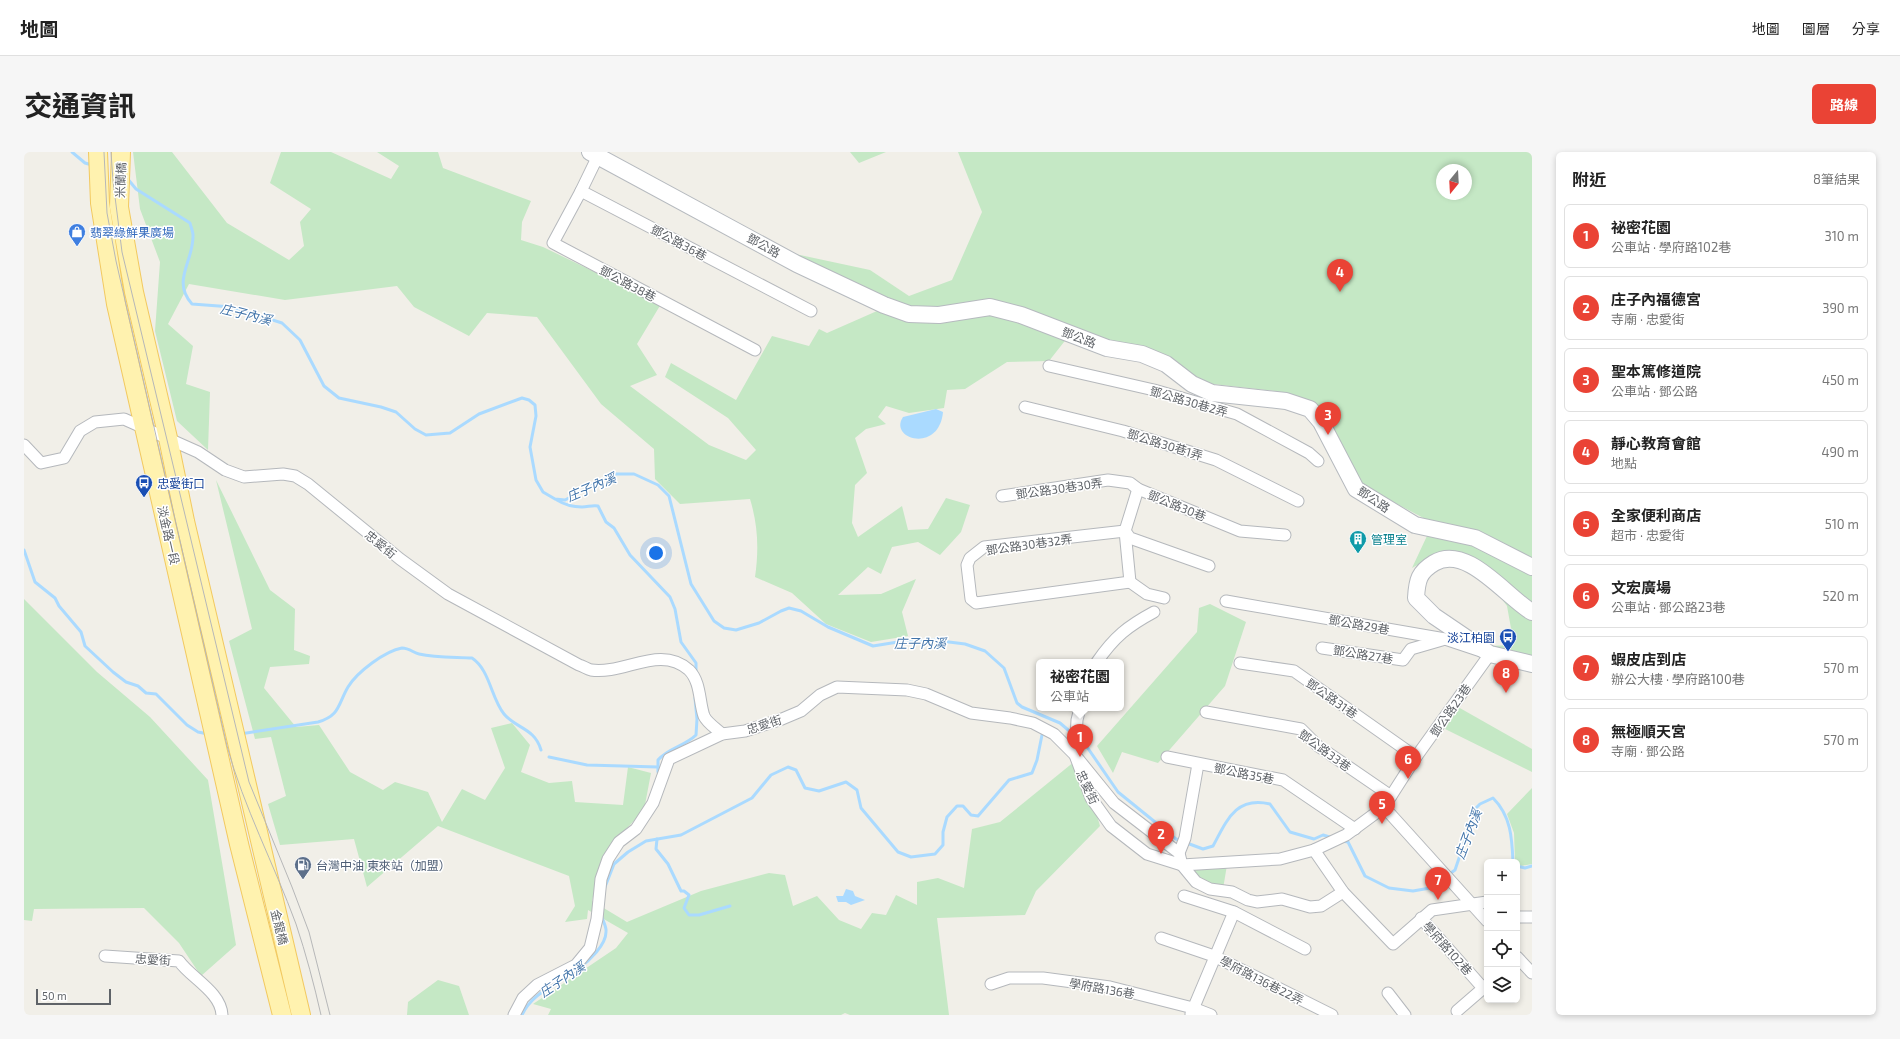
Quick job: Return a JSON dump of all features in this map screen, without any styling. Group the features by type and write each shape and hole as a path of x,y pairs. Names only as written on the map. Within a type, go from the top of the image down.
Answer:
{"main road":[{"name":"米蘭橋","path":"98,152 100,203"},
{"name":"米蘭橋","path":"119,207 121,152"},
{"name":"淡金路一段","path":"100,203 116,304 239,844"},
{"name":"淡金路一段","path":"119,207 134,292 168,438 185,521 259,840"},
{"name":"金龍橋","path":"259,840 301,1015"},
{"name":"金龍橋","path":"239,844 282,1015"}],"street":[{"path":"581,190 594,154"},
{"name":"鄧公路","path":"594,154 797,264 884,305 903,312 909,314 939,315 990,307 1022,315 1106,348 1142,354 1166,364 1192,384 1212,393 1286,401 1310,409 1321,422 1356,489 1415,525 1475,538 1532,567"},
{"name":"鄧公路36巷","path":"581,190 811,311"},
{"name":"鄧公路38巷","path":"581,190 553,243 756,350"},
{"name":"鄧公路30巷2弄","path":"1049,366 1154,390 1237,414 1310,453 1318,461"},
{"name":"鄧公路30巷1弄","path":"1025,407 1123,431 1216,460 1298,501"},
{"name":"忠愛街","path":"24,444 41,463 52,462 64,458 80,431 95,422 124,419 198,452 225,470 244,477 283,474 295,476 308,484 400,559 448,594 579,665 591,670 615,668 659,659 675,660 690,671 698,688 705,718 722,734"},
{"name":"鄧公路30巷30弄","path":"1002,496 1108,480 1130,483 1138,490"},
{"name":"鄧公路30巷","path":"1130,582 1125,531 1138,490 1240,531 1285,535"},
{"path":"1125,531 1130,538 1209,566"},
{"name":"鄧公路30巷32弄","path":"1125,531 984,548 970,558 967,565 971,599 976,603 1130,582"},
{"path":"1532,612 1475,566 1457,560 1440,559 1424,569 1417,583 1416,598 1434,616 1490,654 1532,664"},
{"path":"1130,582 1147,594 1164,598"},
{"name":"鄧公路29巷","path":"1226,601 1445,639 1490,654"},
{"path":"1099,659 1110,644 1132,624 1154,612"},
{"name":"鄧公路27巷","path":"1322,648 1403,660 1411,649 1445,639"},
{"name":"鄧公路23巷","path":"1384,807 1416,757 1490,654"},
{"name":"鄧公路31巷","path":"1240,663 1294,671 1416,757"},
{"name":"忠愛街","path":"514,1015 523,998 537,985 576,965 590,948 597,919 601,879 608,859 619,842 636,829 653,803 669,759 722,734 745,731 801,711 820,695 837,687 907,690 926,694 971,713 1010,718 1033,723 1054,734 1074,755 1091,798 1111,826 1146,854 1182,865 1280,859 1314,850 1346,835 1384,807"},
{"path":"1079,711 1074,755 1114,803 1180,853"},
{"name":"鄧公路33巷","path":"1206,712 1301,730 1318,746 1391,796"},
{"name":"鄧公路35巷","path":"1167,757 1283,780 1355,829"},
{"path":"1198,764 1185,838 1180,853 1182,865 1196,882 1210,889 1232,892 1248,900 1257,902 1282,900 1310,907 1321,906 1343,892"},
{"path":"1384,807 1484,917"},
{"name":"學府路102巷","path":"1314,850 1343,892 1393,944 1421,918 1484,986"},
{"path":"1184,896 1234,912 1305,949"},
{"path":"1421,918 1432,910 1484,902"},
{"path":"1192,1012 1214,956 1234,912"},
{"path":"1520,917 1532,917"},
{"name":"學府路136巷22弄","path":"1162,938 1214,956 1332,1015"},
{"name":"忠愛街","path":"105,956 179,961 185,970 214,996 222,1010 222,1015"},
{"path":"1520,962 1532,973"},
{"name":"學府路136巷","path":"991,984 1009,978 1043,978 1110,987 1192,1012 1211,1015"},
{"name":"學府路102巷","path":"1457,1011 1484,988"},
{"path":"1388,993 1405,1015"}],"green space":[{"path":"133,152 172,152 227,223 289,260 304,246 300,222 311,209 270,183 281,152 331,152 391,179 399,166 377,152 438,152 443,168 531,201 522,222 521,240 543,247 661,304 637,344 657,375 630,386 709,445 746,460 756,450 728,418 665,377 671,363 736,400 772,336 809,346 819,329 827,333 877,311 884,298 786,252 870,270 909,296 952,280 982,212 958,152 1532,152 1532,658 1489,646 1514,645 1507,606 1476,564 1459,555 1441,552 1412,568 1433,523 1359,484 1316,403 1275,391 1204,383 1075,328 1049,361 1007,362 965,389 947,390 944,408 909,413 886,406 878,417 886,424 866,429 855,438 867,473 855,485 852,523 858,537 902,506 908,530 928,529 946,498 970,505 961,532 940,555 918,542 892,547 881,574 868,567 838,595 881,594 916,579 902,612 908,636 871,642 826,624 792,593 755,577 757,538 755,518 750,499 680,504 655,479 654,449 601,404 537,317 487,313 469,336 414,307 397,286 285,300 189,284 168,324 193,346 186,384 210,392 208,450 177,421 155,331 160,262 140,209"},
{"path":"850,152 886,152 859,163"},
{"path":"216,480 270,590 295,609 294,650 310,656 309,664 270,667 264,688 296,727 319,725 350,772 383,790 395,782 428,792 442,822 462,789 485,800 505,768 491,728 512,723 530,745 521,772 549,783 572,781 575,802 623,805 628,767 651,773 644,810 613,843 599,870 592,901 627,922 701,891 769,873 785,875 793,906 817,896 839,920 861,929 872,913 886,915 896,895 917,905 917,882 938,878 964,888 972,829 1000,822 1080,757 1100,826 1036,891 1025,915 937,918 949,1015 850,1015 845,1013 841,1015 548,1015 551,1009 533,1004 616,948 628,933 588,910 587,919 565,922 575,906 569,876 438,826 367,887 354,839 280,845 268,804 286,796 271,737 255,739 229,641 252,629"},
{"path":"24,599 97,672 150,717 208,780 236,945 201,976 179,943 144,908 34,909 32,921 24,920"},
{"path":"1210,604 1246,622 1225,686 1158,763 1122,752 1113,773 1097,746 1197,632 1199,608"},
{"path":"1458,707 1532,749 1532,772 1441,727"},
{"path":"1532,788 1532,864 1521,866 1520,859 1515,859 1514,833 1507,814"},
{"path":"1227,865 1223,889 1191,874 1194,866"},
{"path":"438,980 459,986 469,1015 407,1015 408,1002"}],"water":[{"path":"936,409 943,412 940,425 933,434 925,438 916,438 908,436 902,431 900,425 903,417"},
{"path":"846,889 853,891 855,896 865,900 851,905 846,902 838,902 836,896 843,896"}],"waterway":[{"name":"庄子內溪","path":"72,152 85,163 92,165"},
{"name":"庄子內溪","path":"127,178 136,189 190,223 193,234 192,244 183,279 183,287 192,304 232,307 282,323 300,340 324,386 339,398 381,407 396,412 415,429 426,435 450,433 479,414 522,398 529,400 535,405 536,416 530,447 536,480 543,492 555,499 565,500 614,474 634,474 658,485 669,496 691,584 714,621 724,628 736,630 759,623 789,608 801,611 828,627 873,646 904,641 933,640 965,644 985,651 1004,668 1017,703 1022,707 1060,723 1074,735"},
{"path":"557,500 575,507 598,506 606,522 614,528 630,555 670,597 675,609 681,642 696,663 696,673"},
{"path":"24,550 35,582 55,598 59,606 81,632 85,646 126,682 138,686 146,693 156,694 187,725 198,732 208,734"},
{"path":"240,734 318,722 331,716 338,709 348,687 358,675 372,663 388,653 402,648 425,655 472,658 483,670 504,714 530,733 538,743 541,750"},
{"path":"658,772 658,760 662,756 692,739 696,735 697,719 695,698"},
{"name":"庄子內溪","path":"605,887 614,864 628,852 646,841 681,835 752,798 771,775 788,767 796,770 805,788 819,791 846,782 857,790 861,808 898,852 911,857 935,854 943,845 943,832 947,817 957,806 963,806 971,815 978,816 1009,780 1032,773 1037,760 1043,730"},
{"name":"庄子內溪","path":"1078,738 1085,744 1118,792 1176,839 1203,849 1213,846 1223,827 1234,812 1241,807 1258,802 1270,804 1290,832 1314,839 1323,835 1333,838"},
{"path":"549,757 587,765 658,767"},
{"name":"庄子內溪","path":"1342,841 1348,842 1365,876 1389,888 1413,891 1430,888 1455,870 1476,808 1480,804 1493,798 1504,812 1507,820 1511,836 1513,859"},
{"path":"657,839 656,849 668,864 681,891 684,891 689,895 684,908 689,915 699,915 730,906"},
{"name":"庄子內溪","path":"1520,867 1525,868 1532,866"},
{"name":"庄子內溪","path":"579,968 592,957 603,942 606,930 602,917"},
{"name":"庄子內溪","path":"522,1015 526,1007 538,995 575,971"}],"tram line":[{"path":"104,152 107,213 116,261 227,746 242,792 296,924 310,969 321,1015"},
{"path":"111,152 122,252 249,782 309,932 330,1015"}],"place":[{"name":"翡翠綠鮮果廣場","path":"77,247"},
{"name":"靜心教育會館","path":"1340,292"},
{"name":"聖本篤修道院","path":"1328,435"},
{"name":"忠愛街口","path":"144,498"},
{"name":"管理室","path":"1358,554"},
{"name":"淡江柏園","path":"1508,652"},
{"name":"無極順天宮","path":"1506,693"},
{"name":"祕密花園","path":"1080,757"},
{"name":"文宏廣場","path":"1408,779"},
{"name":"全家便利商店","path":"1382,824"},
{"name":"庄子內福德宮","path":"1161,854"},
{"name":"台灣中油 東來站（加盟）","path":"303,880"},
{"name":"蝦皮店到店","path":"1438,900"}]}
